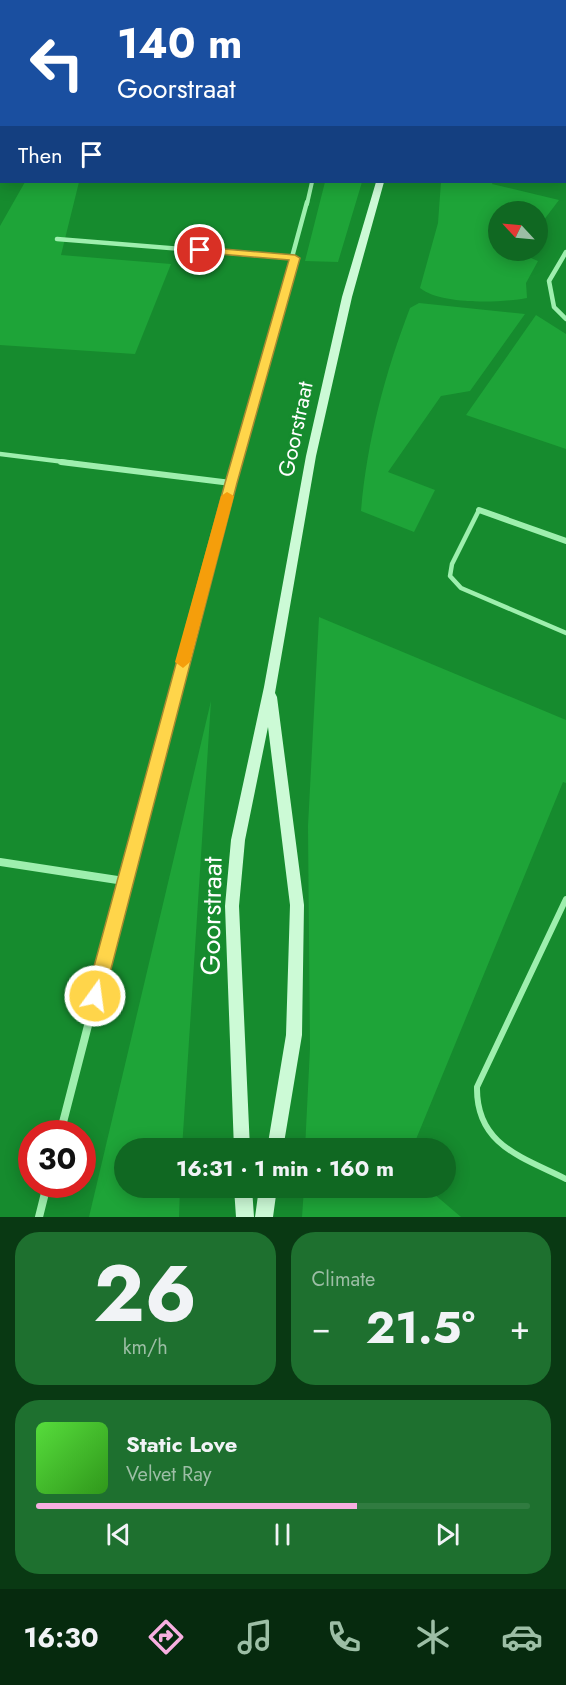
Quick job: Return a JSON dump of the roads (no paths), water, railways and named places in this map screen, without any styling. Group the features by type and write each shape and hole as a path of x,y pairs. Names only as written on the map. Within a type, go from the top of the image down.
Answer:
{"street":[{"name":"Goorstraat","path":"64,1120 124,881 231,483 295,258 312,183"},
{"name":"Goorstraat","path":"242,1138 232,906 238,840 270,687 311,456 347,297 380,183"},
{"path":"57,239 295,258"},
{"path":"566,252 549,281 554,307 566,319"},
{"path":"0,454 231,483"},
{"path":"479,510 566,541"},
{"name":"Goorstraat","path":"270,687 297,905 294,1035 277,1138"},
{"path":"0,862 124,881"},
{"path":"39,1217 44,1198"},
{"path":"244,1198 245,1217"},
{"path":"264,1217 267,1198"}],"lane":[{"path":"479,510 452,564 450,576 461,588 566,633"},
{"path":"566,899 477,1087 478,1111 486,1130 501,1143 566,1179"}]}
